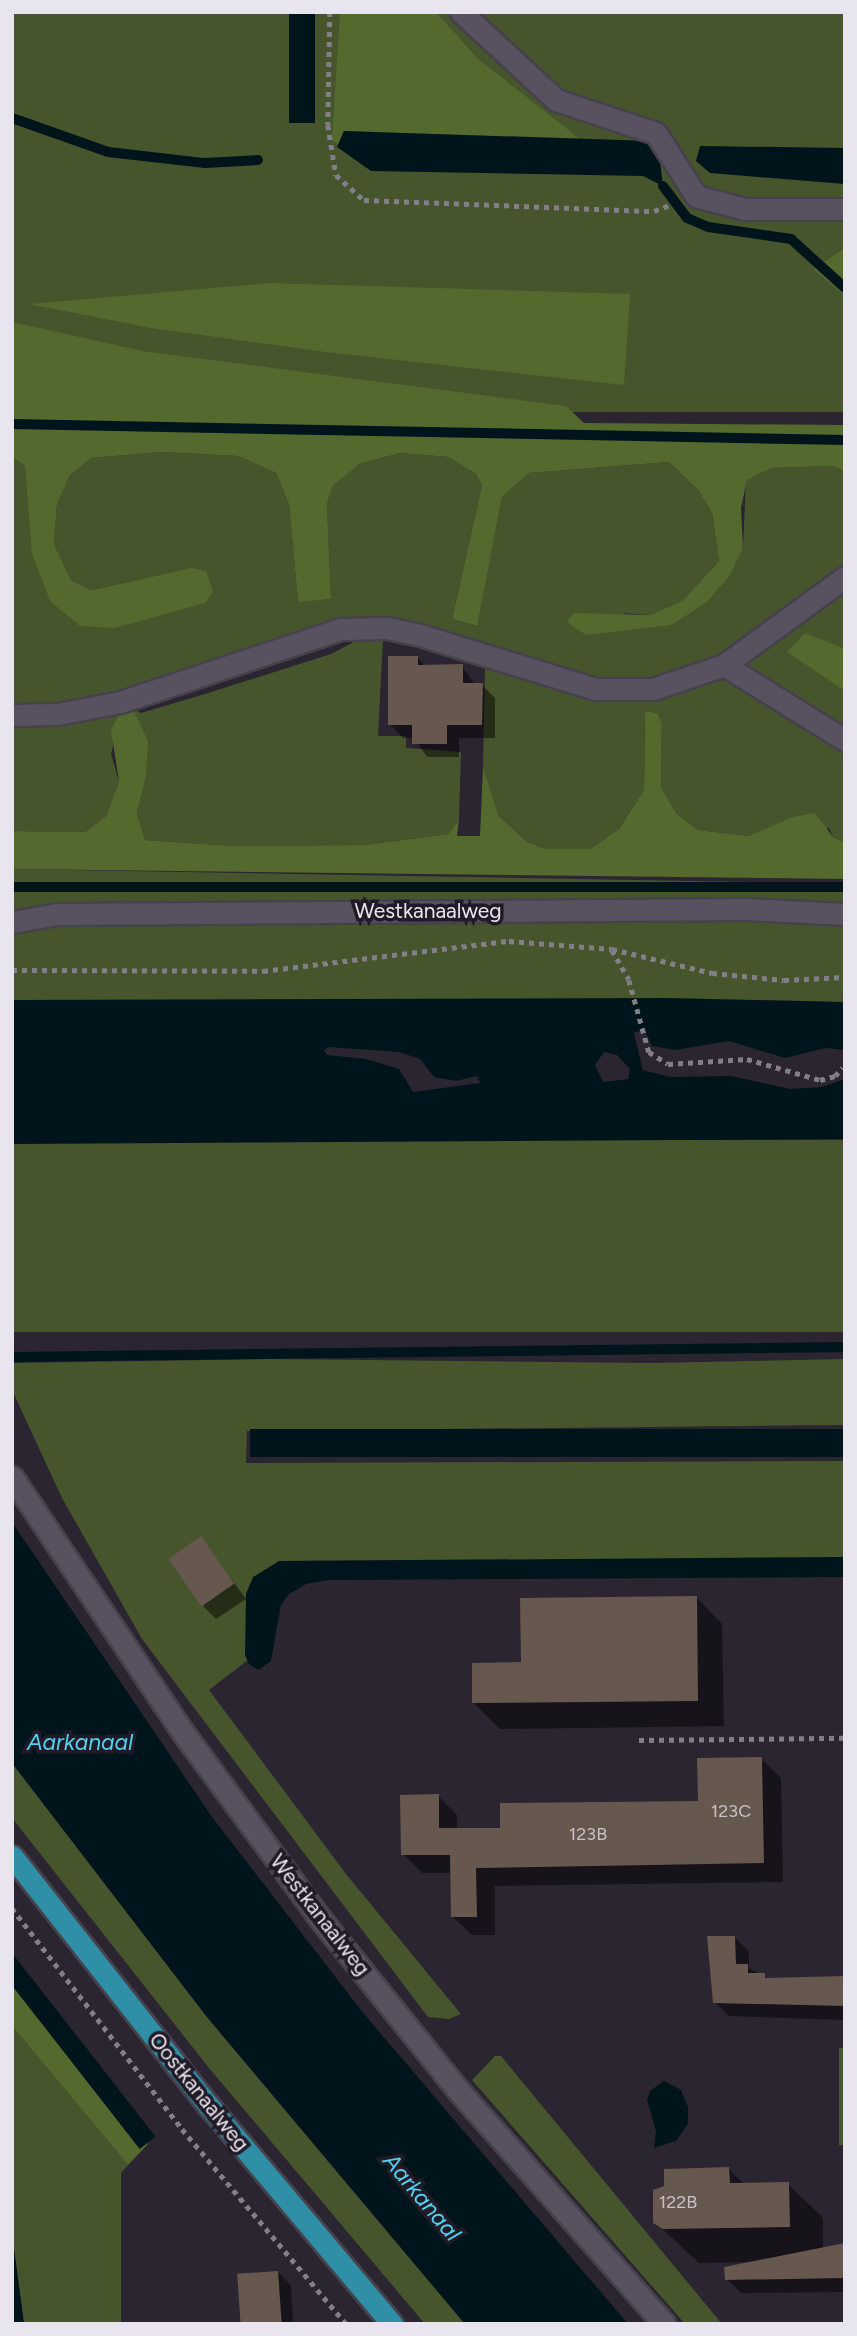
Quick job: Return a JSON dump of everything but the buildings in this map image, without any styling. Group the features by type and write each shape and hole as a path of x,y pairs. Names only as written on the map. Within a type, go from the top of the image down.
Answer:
{"main road":[{"name":"Oostkanaalweg","path":"12,1856 209,2106 392,2324"}],"street":[{"path":"461,12 556,100 656,133 696,196 745,209 845,209"},
{"path":"12,715 58,714 120,702 341,629 387,628 420,635 596,689 653,689 724,665 845,577"},
{"path":"724,665 845,740"},
{"name":"Westkanaalweg","path":"12,922 72,914 747,909 845,914"},
{"name":"Westkanaalweg","path":"12,1477 184,1734 318,1916 458,2090 664,2324"}],"path":[{"path":"330,12 328,125 336,174 364,200 654,211"},
{"path":"12,970 264,971 509,941 612,949 712,973 783,980 845,977"},
{"path":"612,949 631,992 640,1034 649,1052 668,1064 747,1059 820,1080 835,1076 842,1068"},
{"path":"639,1740 845,1738"},
{"name":"Oostkanaalweg","path":"12,1908 182,2129 346,2324"}],"green space":[{"path":"12,12 845,12 845,412 12,412"},
{"path":"340,12 436,12 478,59 580,139 344,131 338,144 332,140"},
{"path":"845,248 845,296 813,269"},
{"path":"269,283 630,294 624,385 326,352 151,328 29,304"},
{"path":"12,322 142,351 566,406 584,423 845,425 845,472 833,466 772,468 747,480 741,508 743,548 730,575 707,602 671,625 586,635 567,622 574,613 650,615 683,600 719,561 712,513 698,490 669,462 529,473 502,497 477,626 452,619 482,485 476,474 448,457 400,453 359,464 333,486 327,504 331,599 298,602 289,504 276,473 238,456 162,452 91,458 70,475 57,505 54,544 71,580 92,590 191,568 206,571 213,592 205,603 115,628 80,626 50,601 32,554 25,466 12,457"},
{"path":"162,452 238,456 276,473 289,504 298,601 331,599 327,504 333,486 358,464 400,453 448,457 476,474 482,485 452,619 476,626 502,497 529,473 669,462 698,490 712,513 719,561 683,600 650,615 621,613 671,625 743,549 746,480 772,468 833,466 845,472 845,571 735,647 685,676 618,683 565,677 395,623 104,699 12,710 12,457 25,466 50,601 191,568 92,590 71,580 54,544 57,505 70,475 90,458"},
{"path":"845,587 845,732 746,669 745,662"},
{"path":"805,633 845,649 845,691 787,652"},
{"path":"369,634 383,639 378,736 406,736 406,748 461,752 459,820 448,834 365,845 233,846 145,840 137,813 146,777 132,707 141,713 205,694 331,654"},
{"path":"485,666 577,694 651,697 723,680 737,684 845,747 845,842 833,837 829,828 749,836 698,830 677,814 661,788 662,723 658,713 645,711 644,790 619,829 590,849 546,849 527,842 499,816 483,767"},
{"path":"132,707 148,741 146,777 137,813 145,840 233,846 365,845 448,834 459,820 457,836 480,836 483,767 499,816 527,842 546,849 590,849 619,829 644,790 645,711 658,713 662,723 661,788 677,814 698,830 749,836 793,817 815,813 833,837 845,842 845,879 12,869 12,831 85,832 106,816 119,781 111,730 122,709"},
{"path":"122,709 111,754 119,781 106,816 85,832 12,831 12,722"},
{"path":"12,869 845,884 843,1015 12,1000"},
{"path":"12,1140 845,1140 845,1332 12,1332"},
{"path":"270,1359 650,1363 845,1359 845,1425 247,1431 246,1463 845,1461 845,1559 279,1561 245,1655 248,1660 209,1690 346,1874 461,2014 449,2019 428,2017 142,1639 62,1498 12,1390 12,1363"},
{"path":"12,1763 207,2017 465,2324 425,2324 209,2068 12,1818"},
{"path":"12,1973 148,2144 128,2165 12,2026"},
{"path":"12,2026 128,2165 121,2173 121,2324 24,2324 12,2234"},
{"path":"839,2048 845,2048 845,2145 839,2145"},
{"path":"495,2056 501,2056 722,2324 685,2324 472,2080"}],"water":[{"path":"289,12 315,12 315,123 289,123"},
{"path":"344,131 651,141 659,153 663,186 643,176 371,171 337,147"},
{"path":"700,146 845,148 845,184 710,173 696,161"},
{"path":"668,998 845,1002 845,1050 826,1048 785,1058 729,1041 675,1050 652,1046 644,1029 634,1033 643,1070 670,1077 731,1076 790,1089 822,1087 845,1079 845,1139 12,1144 12,1000","holes":["329,1047 399,1052 420,1059 434,1077 456,1081 477,1076 480,1083 413,1092 399,1069 366,1059 327,1055 324,1050","604,1052 617,1055 630,1069 628,1079 603,1082 595,1065"]},
{"path":"250,1429 845,1429 845,1457 250,1457"},
{"name":"Aarkanaal","path":"12,1522 212,1817 364,2014 628,2324 465,2324 207,2017 12,1763"},
{"path":"845,1557 845,1577 329,1580 306,1584 288,1595 281,1605 271,1661 258,1670 249,1664 245,1655 246,1594 253,1577 279,1561"},
{"path":"12,1953 155,2137 140,2149 12,1985"},
{"path":"664,2081 681,2090 688,2107 688,2124 676,2141 654,2148 656,2131 647,2100 650,2091"},
{"path":"12,2234 24,2324 14,2324"}],"waterway":[{"path":"12,118 108,152 205,163 258,160"},
{"path":"663,186 687,218 708,227 791,239 845,288"},
{"path":"12,424 845,440"},
{"path":"12,887 845,887"},
{"path":"12,1357 845,1347"}]}
